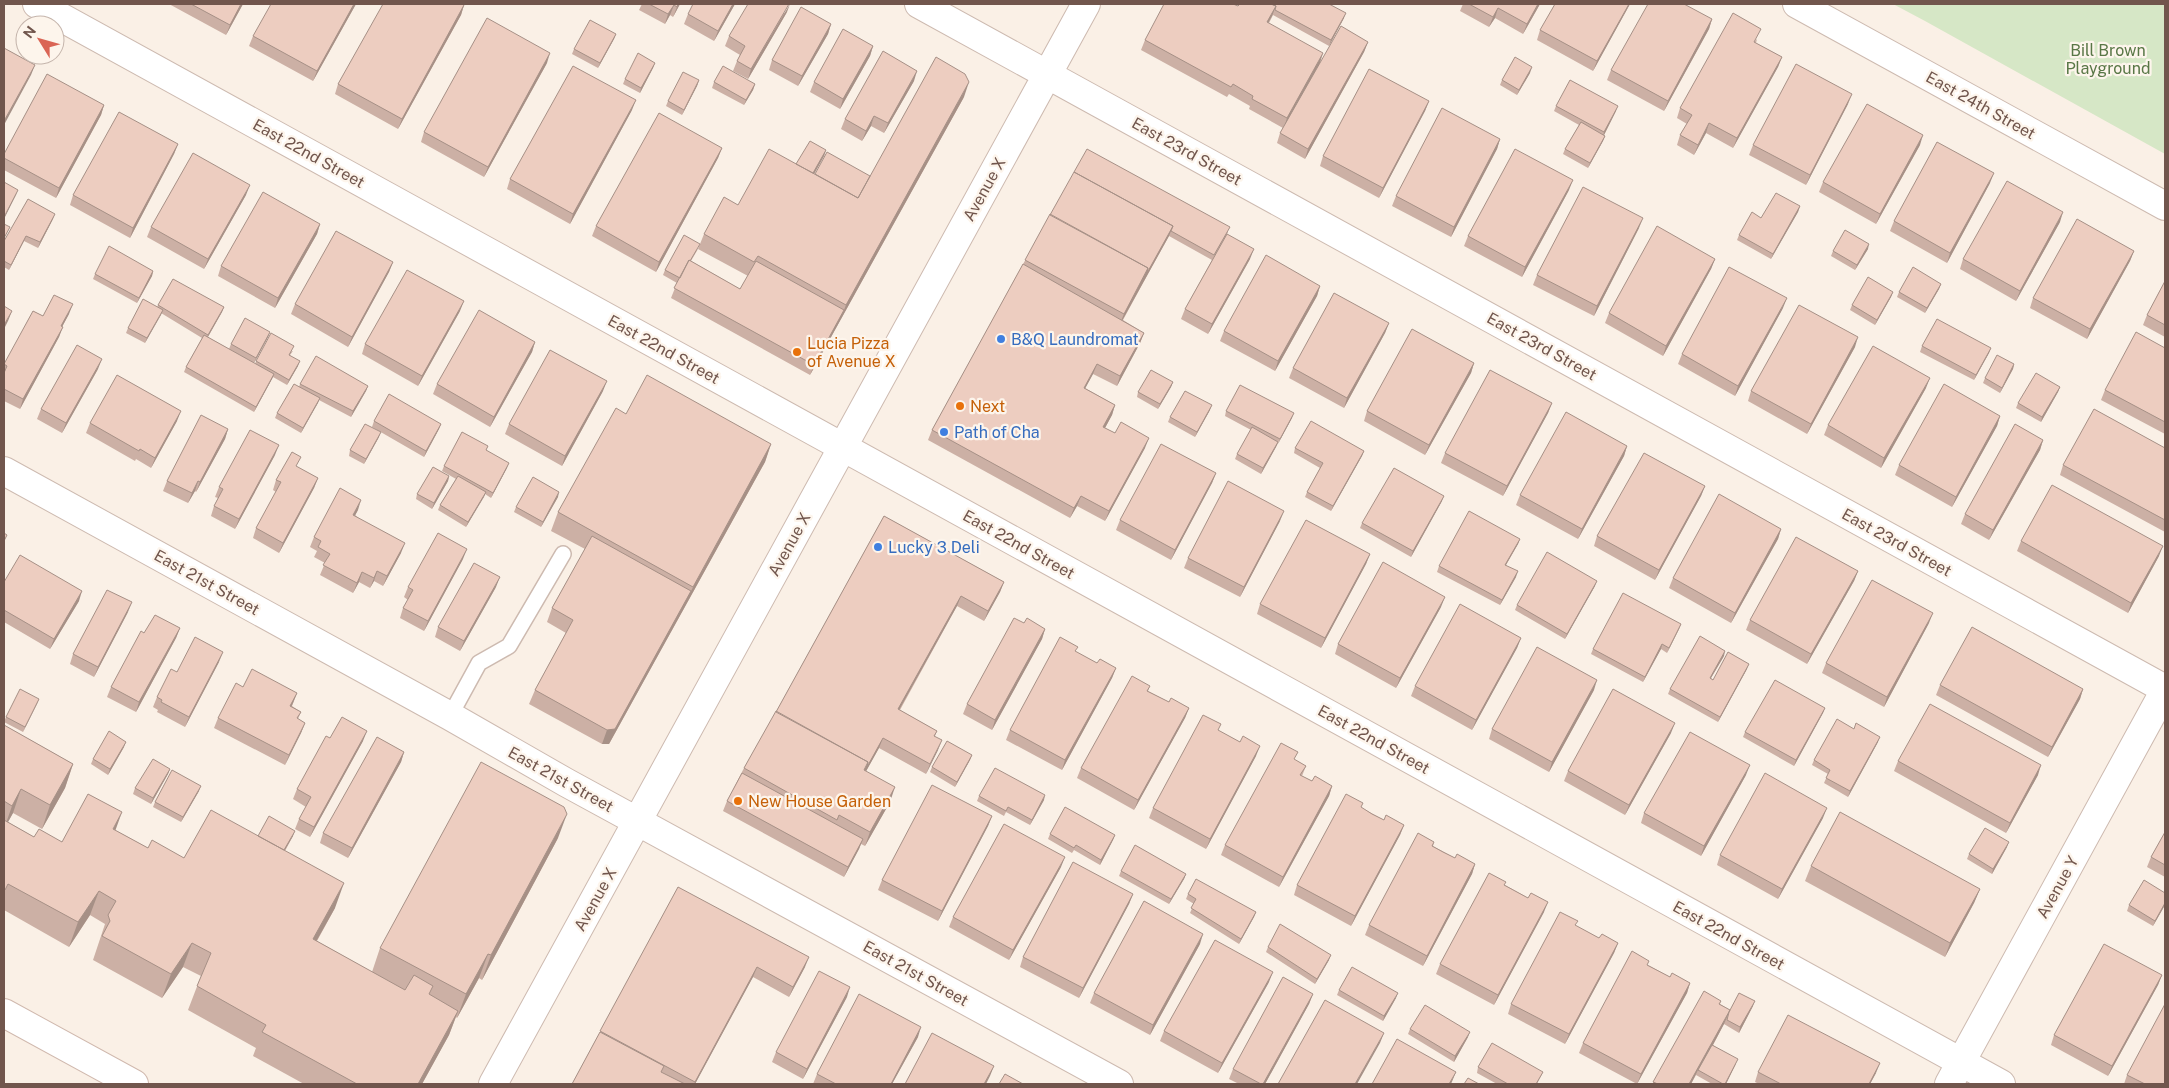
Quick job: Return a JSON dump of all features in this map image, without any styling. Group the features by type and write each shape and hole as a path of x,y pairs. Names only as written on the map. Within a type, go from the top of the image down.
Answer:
{"street":[{"name":"East 22nd Street","path":"37,4 842,447 1955,1073 2001,1084"},
{"name":"East 23rd Street","path":"919,4 2165,690"},
{"name":"Avenue X","path":"493,1084 1086,4"},
{"name":"East 24th Street","path":"1797,4 2165,206"},
{"name":"East 21st Street","path":"4,471 637,821 1119,1084"},
{"name":"Avenue Y","path":"1955,1073 2165,690"},
{"path":"4,1012 134,1084"}],"lane":[{"path":"450,716 479,663 509,646 563,554"}],"green space":[{"name":"Bill Brown Playground","path":"1893,4 2165,4 2165,154 1925,21"}],"building":[{"path":"191,4 241,4 230,25"},
{"path":"271,4 354,4 317,71 253,36"},
{"path":"383,4 464,5 402,119 338,84"},
{"path":"649,4 678,4 677,7 674,5 668,14"},
{"path":"693,4 733,4 718,31 688,14"},
{"path":"748,4 789,4 751,69 737,61 745,46 729,36"},
{"path":"1164,4 1233,4 1238,6 1240,4 1271,4 1276,6 1267,22 1323,53 1287,118 1252,99 1253,96 1233,84 1231,87 1145,40"},
{"path":"1271,4 1329,4 1346,13 1331,40 1275,10 1276,6"},
{"path":"1469,4 1538,4 1527,24 1498,8 1493,17"},
{"path":"1555,4 1629,4 1597,61 1540,30"},
{"path":"1648,4 1684,4 1712,19 1668,101 1611,70"},
{"path":"801,7 831,24 802,76 772,60"},
{"path":"1733,13 1761,29 1754,42 1782,57 1737,138 1709,123 1698,145 1680,135 1692,115 1680,108"},
{"path":"487,18 550,53 488,167 424,132"},
{"path":"590,20 616,34 600,63 574,49"},
{"path":"1341,26 1368,42 1308,149 1280,133"},
{"path":"843,29 873,46 843,99 814,82"},
{"path":"4,48 15,54 15,65 35,65 4,121"},
{"path":"883,51 917,71 888,123 874,116 866,131 845,119"},
{"path":"638,53 655,63 641,88 625,79"},
{"path":"936,57 965,74 969,82 846,305 758,256 754,262 704,234 724,197 738,205 769,149 858,198"},
{"path":"1515,57 1532,67 1519,90 1502,80"},
{"path":"1796,64 1852,94 1810,175 1753,145"},
{"path":"573,66 636,100 573,214 510,179"},
{"path":"723,66 755,84 746,100 714,82"},
{"path":"1369,69 1429,101 1383,188 1323,156"},
{"path":"683,72 699,80 684,110 668,101"},
{"path":"47,74 104,105 59,188 4,158 4,154"},
{"path":"1570,80 1618,106 1604,132 1556,106"},
{"path":"1867,104 1923,135 1880,214 1823,182"},
{"path":"1442,108 1500,139 1454,227 1396,196"},
{"path":"119,112 178,144 133,228 73,195"},
{"path":"659,113 722,148 659,262 596,226"},
{"path":"1581,122 1605,136 1590,163 1565,149"},
{"path":"810,141 826,150 813,173 796,164"},
{"path":"1937,142 1994,173 1950,253 1894,221"},
{"path":"1087,149 1230,227 1214,255 1171,231 1173,226 1074,172"},
{"path":"1515,149 1573,180 1525,267 1468,236"},
{"path":"827,152 870,176 858,198 815,174"},
{"path":"193,153 250,185 208,259 151,227"},
{"path":"1074,172 1173,226 1147,273 1148,268 1050,215"},
{"path":"2007,181 2063,212 2020,291 1963,259"},
{"path":"4,182 18,190 4,217"},
{"path":"1583,187 1643,218 1597,306 1537,275"},
{"path":"263,192 320,224 278,298 221,266"},
{"path":"1776,193 1800,206 1773,254 1739,235 1752,212 1761,218"},
{"path":"28,199 55,214 40,242 26,236 11,265 4,261 4,241"},
{"path":"1050,214 1148,268 1124,314 1025,260"},
{"path":"2077,219 2134,251 2090,329 2033,298"},
{"path":"4,224 10,227 4,238"},
{"path":"1657,226 1715,259 1666,346 1609,313"},
{"path":"1845,230 1869,244 1857,265 1833,251"},
{"path":"336,231 393,262 352,337 295,304"},
{"path":"1227,234 1254,249 1212,324 1185,309"},
{"path":"684,235 700,244 680,278 665,270"},
{"path":"109,246 153,271 139,298 95,274"},
{"path":"1266,255 1320,286 1278,361 1224,331"},
{"path":"689,260 740,289 756,261 844,310 814,365 674,288"},
{"path":"1023,264 1144,333 1120,376 1097,364 1084,388 1115,405 1103,427 1115,433 1121,422 1149,438 1109,511 1081,496 1074,508 932,430"},
{"path":"1729,267 1787,298 1738,386 1682,354"},
{"path":"1913,267 1941,284 1927,308 1899,292"},
{"path":"407,270 464,301 422,376 365,344"},
{"path":"1868,277 1893,292 1877,320 1852,305"},
{"path":"173,279 224,307 208,335 158,305"},
{"path":"2165,281 2165,325 2147,315"},
{"path":"1334,293 1389,323 1347,398 1293,368"},
{"path":"54,295 73,304 61,326 63,327 23,399 4,389 4,373 7,366 4,364 33,311 43,316"},
{"path":"143,299 163,310 147,338 128,328"},
{"path":"1799,305 1858,337 1811,424 1751,391"},
{"path":"4,306 12,311 4,325"},
{"path":"479,310 535,342 494,417 437,384"},
{"path":"245,318 270,332 256,358 231,344"},
{"path":"1937,319 1991,348 1976,375 1922,346"},
{"path":"1412,329 1474,363 1429,445 1367,411"},
{"path":"2136,332 2165,348 2165,422 2105,390"},
{"path":"271,333 294,346 289,355 300,361 289,380 256,361"},
{"path":"204,335 274,374 256,407 186,367"},
{"path":"77,345 102,359 66,423 41,409"},
{"path":"1873,346 1930,378 1884,458 1828,425"},
{"path":"550,350 607,381 565,456 509,424"},
{"path":"1997,355 2014,364 2002,388 1985,378"},
{"path":"316,356 368,386 353,411 300,384"},
{"path":"1151,370 1173,382 1160,404 1138,392"},
{"path":"1490,370 1552,403 1507,486 1445,453"},
{"path":"2036,373 2060,387 2042,417 2018,403"},
{"path":"117,375 181,411 155,458 90,423"},
{"path":"647,375 771,444 693,587 558,512 616,408 626,414"},
{"path":"294,384 320,398 303,428 277,413"},
{"path":"1944,384 2000,416 1956,497 1899,465"},
{"path":"1240,385 1294,413 1280,439 1226,411"},
{"path":"1185,391 1212,405 1197,432 1170,417"},
{"path":"389,394 441,424 426,451 374,421"},
{"path":"2094,409 2165,448 2165,520 2063,465"},
{"path":"1566,412 1627,446 1582,529 1520,495"},
{"path":"201,415 228,429 200,482 198,481 192,493 167,481"},
{"path":"1311,421 1364,451 1333,506 1307,492 1323,463 1295,448"},
{"path":"365,424 381,432 366,459 350,450"},
{"path":"2015,424 2043,440 1993,530 1965,514"},
{"path":"1252,427 1278,442 1263,468 1237,454"},
{"path":"250,430 279,445 239,519 214,506 223,489 219,487"},
{"path":"462,432 488,446 486,450 509,463 493,493 444,466"},
{"path":"1161,444 1216,473 1175,550 1120,520"},
{"path":"292,452 301,457 296,466 318,478 283,543 256,528 281,482 276,480"},
{"path":"1644,453 1705,486 1659,570 1597,536"},
{"path":"433,467 449,476 434,503 417,494"},
{"path":"1394,468 1444,496 1413,551 1362,523"},
{"path":"458,476 486,492 468,522 440,505"},
{"path":"533,477 559,492 543,522 516,507"},
{"path":"1228,481 1284,511 1244,587 1188,558"},
{"path":"2052,485 2163,546 2131,603 2021,541"},
{"path":"340,488 361,500 353,515 405,543 387,576 377,571 374,578 362,572 357,583 323,565 330,554 318,547 321,541 314,537"},
{"path":"1719,494 1781,529 1735,613 1673,578"},
{"path":"1469,511 1520,539 1505,565 1518,571 1502,600 1439,566"},
{"path":"884,516 1004,582 988,611 961,596 898,709 937,731 934,736 942,740 930,764 883,738 867,767 868,762 776,712"},
{"path":"1306,520 1370,554 1325,638 1260,604"},
{"path":"438,533 467,549 428,621 403,608 413,590 408,587"},
{"path":"592,536 691,591 615,729 607,730 535,690 573,620 552,608"},
{"path":"1796,537 1858,571 1811,654 1750,620"},
{"path":"1547,552 1597,581 1567,634 1517,605"},
{"path":"20,555 82,591 54,639 4,610 4,582"},
{"path":"1383,562 1445,597 1400,678 1338,644"},
{"path":"474,563 500,577 464,641 438,627"},
{"path":"1872,580 1933,613 1887,697 1826,663"},
{"path":"107,590 132,602 98,667 73,654"},
{"path":"1623,593 1681,624 1669,648 1662,644 1645,677 1593,649"},
{"path":"1460,604 1521,638 1476,720 1415,686"},
{"path":"155,615 180,628 139,702 111,687 141,631 144,633"},
{"path":"1014,618 1024,623 1027,618 1045,629 995,720 967,704"},
{"path":"1972,627 2083,689 2052,747 1940,685"},
{"path":"1700,636 1725,651 1710,678 1713,680 1728,652 1749,664 1720,717 1670,689"},
{"path":"195,637 223,652 189,717 161,702 162,700 157,697 171,669 177,672"},
{"path":"1060,637 1078,647 1075,651 1097,663 1100,659 1116,668 1065,760 1010,730"},
{"path":"1537,647 1597,680 1552,762 1492,729"},
{"path":"252,669 297,693 290,706 301,712 297,718 305,723 289,755 218,718 236,683 243,687"},
{"path":"1132,676 1150,686 1147,691 1169,702 1171,698 1189,708 1138,800 1081,768"},
{"path":"1775,680 1825,708 1796,760 1745,732"},
{"path":"20,689 39,699 25,727 6,717"},
{"path":"1613,689 1675,723 1629,805 1568,771"},
{"path":"1930,704 2041,765 2010,823 1898,761"},
{"path":"776,711 868,762 864,770 895,787 870,832 839,815 837,820 744,768"},
{"path":"1203,715 1221,724 1218,730 1240,742 1243,736 1260,746 1210,839 1153,808"},
{"path":"342,717 367,731 314,827 299,819 311,797 297,789 326,736 330,738"},
{"path":"1837,719 1854,729 1856,723 1880,737 1850,791 1826,778 1830,770 1814,760"},
{"path":"4,725 73,764 50,805 21,789 12,806 4,801"},
{"path":"109,731 126,742 110,769 93,759"},
{"path":"1690,732 1750,765 1704,846 1644,813"},
{"path":"377,737 404,752 352,848 323,833"},
{"path":"947,741 972,755 957,782 932,767"},
{"path":"1281,743 1298,752 1294,759 1306,766 1300,775 1312,781 1315,776 1332,786 1283,877 1225,845"},
{"path":"153,759 170,769 153,798 135,788"},
{"path":"481,762 564,807 567,814 491,955 488,954 466,994 380,948"},
{"path":"995,768 1045,795 1032,820 1008,807 1006,811 979,796"},
{"path":"172,770 201,786 183,817 155,802"},
{"path":"742,773 863,839 848,867 727,801"},
{"path":"1765,773 1827,808 1782,889 1720,855"},
{"path":"932,785 992,816 942,911 882,880"},
{"path":"88,794 122,812 113,829 148,848 152,840 184,858 211,810 344,883 313,939 405,990 414,975 433,986 429,994 458,1011 418,1084 357,1084 262,1032 266,1025 197,986 211,953 192,943 171,974 102,936 110,921 108,915 116,901 99,891 78,922 8,884 4,890 4,820 34,837 39,829 62,842"},
{"path":"1346,794 1363,803 1361,807 1372,814 1384,820 1386,815 1404,825 1355,916 1297,885"},
{"path":"1065,807 1115,835 1101,860 1076,845 1074,848 1050,834"},
{"path":"1840,812 1980,889 1950,943 1811,866"},
{"path":"269,816 295,831 284,850 258,836"},
{"path":"1004,824 1065,857 1013,950 953,917"},
{"path":"1985,828 2009,842 1993,869 1969,854"},
{"path":"2165,832 2165,865 2151,857"},
{"path":"1418,833 1434,842 1432,846 1443,852 1455,858 1457,854 1475,864 1427,956 1369,925"},
{"path":"1135,845 1186,874 1171,899 1121,871"},
{"path":"1073,862 1133,894 1083,988 1023,957"},
{"path":"1489,873 1506,882 1504,885 1528,898 1531,893 1548,902 1498,995 1440,964"},
{"path":"1196,879 1256,912 1241,939 1191,908 1196,899 1188,894"},
{"path":"2144,880 2165,893 2165,903 2155,921 2129,905"},
{"path":"678,887 809,957 793,987 757,967 695,1082 600,1031"},
{"path":"1144,901 1203,934 1153,1025 1094,993"},
{"path":"1560,912 1578,921 1575,925 1599,938 1602,934 1618,943 1569,1034 1511,1004"},
{"path":"1280,924 1331,955 1317,979 1268,947"},
{"path":"1215,940 1273,972 1222,1063 1164,1031"},
{"path":"2104,944 2162,975 2112,1066 2054,1035"},
{"path":"1632,951 1649,961 1647,965 1670,977 1672,973 1690,983 1641,1074 1583,1043"},
{"path":"1352,967 1398,993 1384,1016 1339,990"},
{"path":"819,971 850,987 807,1069 776,1052"},
{"path":"1283,977 1313,994 1263,1084 1261,1084 1233,1069"},
{"path":"1704,991 1721,1001 1719,1004 1730,1010 1689,1084 1658,1084 1653,1082"},
{"path":"1739,993 1755,1001 1740,1027 1727,1020"},
{"path":"859,994 921,1027 891,1084 836,1084 817,1074"},
{"path":"1325,1000 1384,1033 1355,1084 1278,1084"},
{"path":"2165,1004 2165,1084 2145,1084 2127,1075"},
{"path":"1425,1005 1470,1032 1455,1056 1410,1029"},
{"path":"1788,1015 1880,1063 1869,1084 1781,1084 1758,1072"},
{"path":"600,1032 664,1066 661,1072 685,1084 572,1084"},
{"path":"932,1033 994,1066 984,1084 905,1084"},
{"path":"1397,1039 1456,1072 1449,1084 1372,1084"},
{"path":"1492,1043 1543,1072 1536,1084 1508,1084 1478,1067"},
{"path":"1712,1045 1738,1059 1725,1084 1698,1070"},
{"path":"1005,1074 1023,1084 999,1084"},
{"path":"1468,1078 1479,1084 1464,1084"}],"place":[{"name":"B&Q Laundromat","path":"1001,339"},
{"name":"Lucia Pizza of Avenue X","path":"797,352"},
{"name":"Next","path":"960,406"},
{"name":"Path of Cha","path":"944,432"},
{"name":"Lucky 3 Deli","path":"878,547"},
{"name":"New House Garden","path":"738,801"}]}
